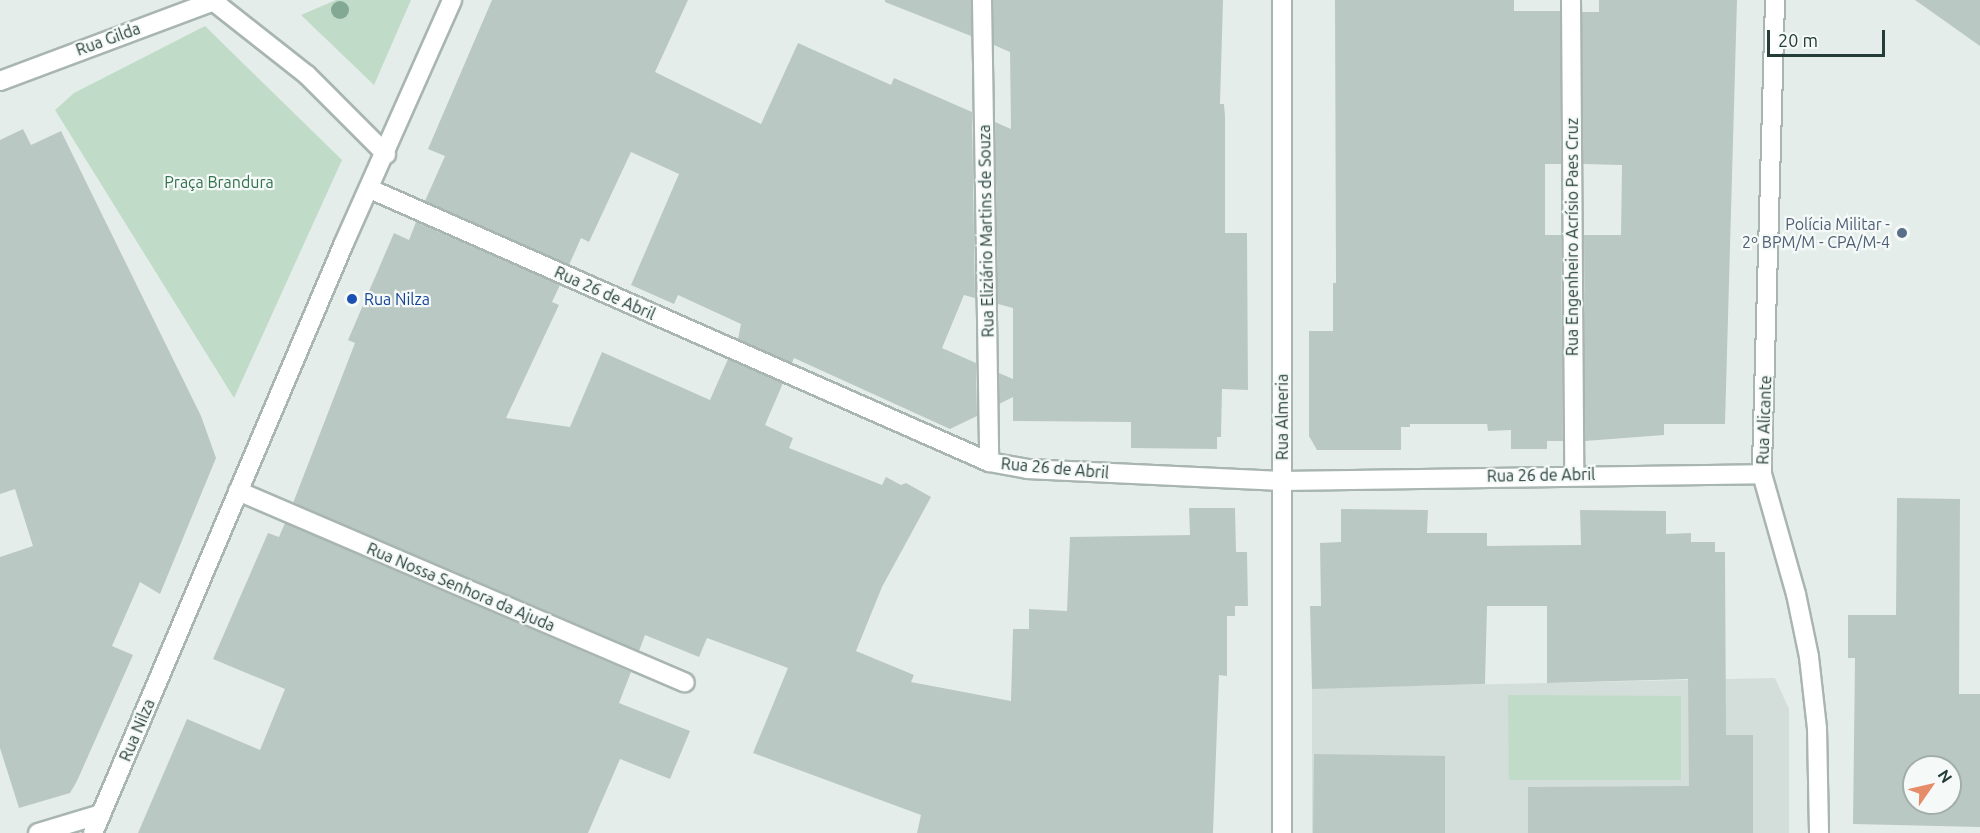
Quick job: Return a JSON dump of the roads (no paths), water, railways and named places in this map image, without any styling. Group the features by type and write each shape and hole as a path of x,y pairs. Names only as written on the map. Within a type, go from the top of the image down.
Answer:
{"street":[{"path":"214,0 307,75 386,154"},
{"name":"Rua Gilda","path":"0,81 214,0"},
{"name":"Rua Nilza","path":"93,833 238,491 452,0"},
{"name":"Rua Eliziário Martins de Souza","path":"982,0 989,462"},
{"name":"Rua Almeria","path":"1282,0 1282,833"},
{"name":"Rua Engenheiro Acrísio Paes Cruz","path":"1571,0 1574,474"},
{"name":"Rua Alicante","path":"1775,0 1762,474 1809,657 1817,728 1819,833"},
{"name":"Rua 26 de Abril","path":"370,189 989,462 1027,469 1282,481 1574,474 1762,474"},
{"name":"Rua Nossa Senhora da Ajuda","path":"238,491 685,683"},
{"path":"38,833 101,814"}],"place":[{"name":"Polícia Militar - 2º BPM/M - CPA/M-4","path":"1902,233"},
{"name":"Rua Nilza","path":"352,299"}],"park label":[{"name":"Praça Brandura","path":"219,182"}]}
